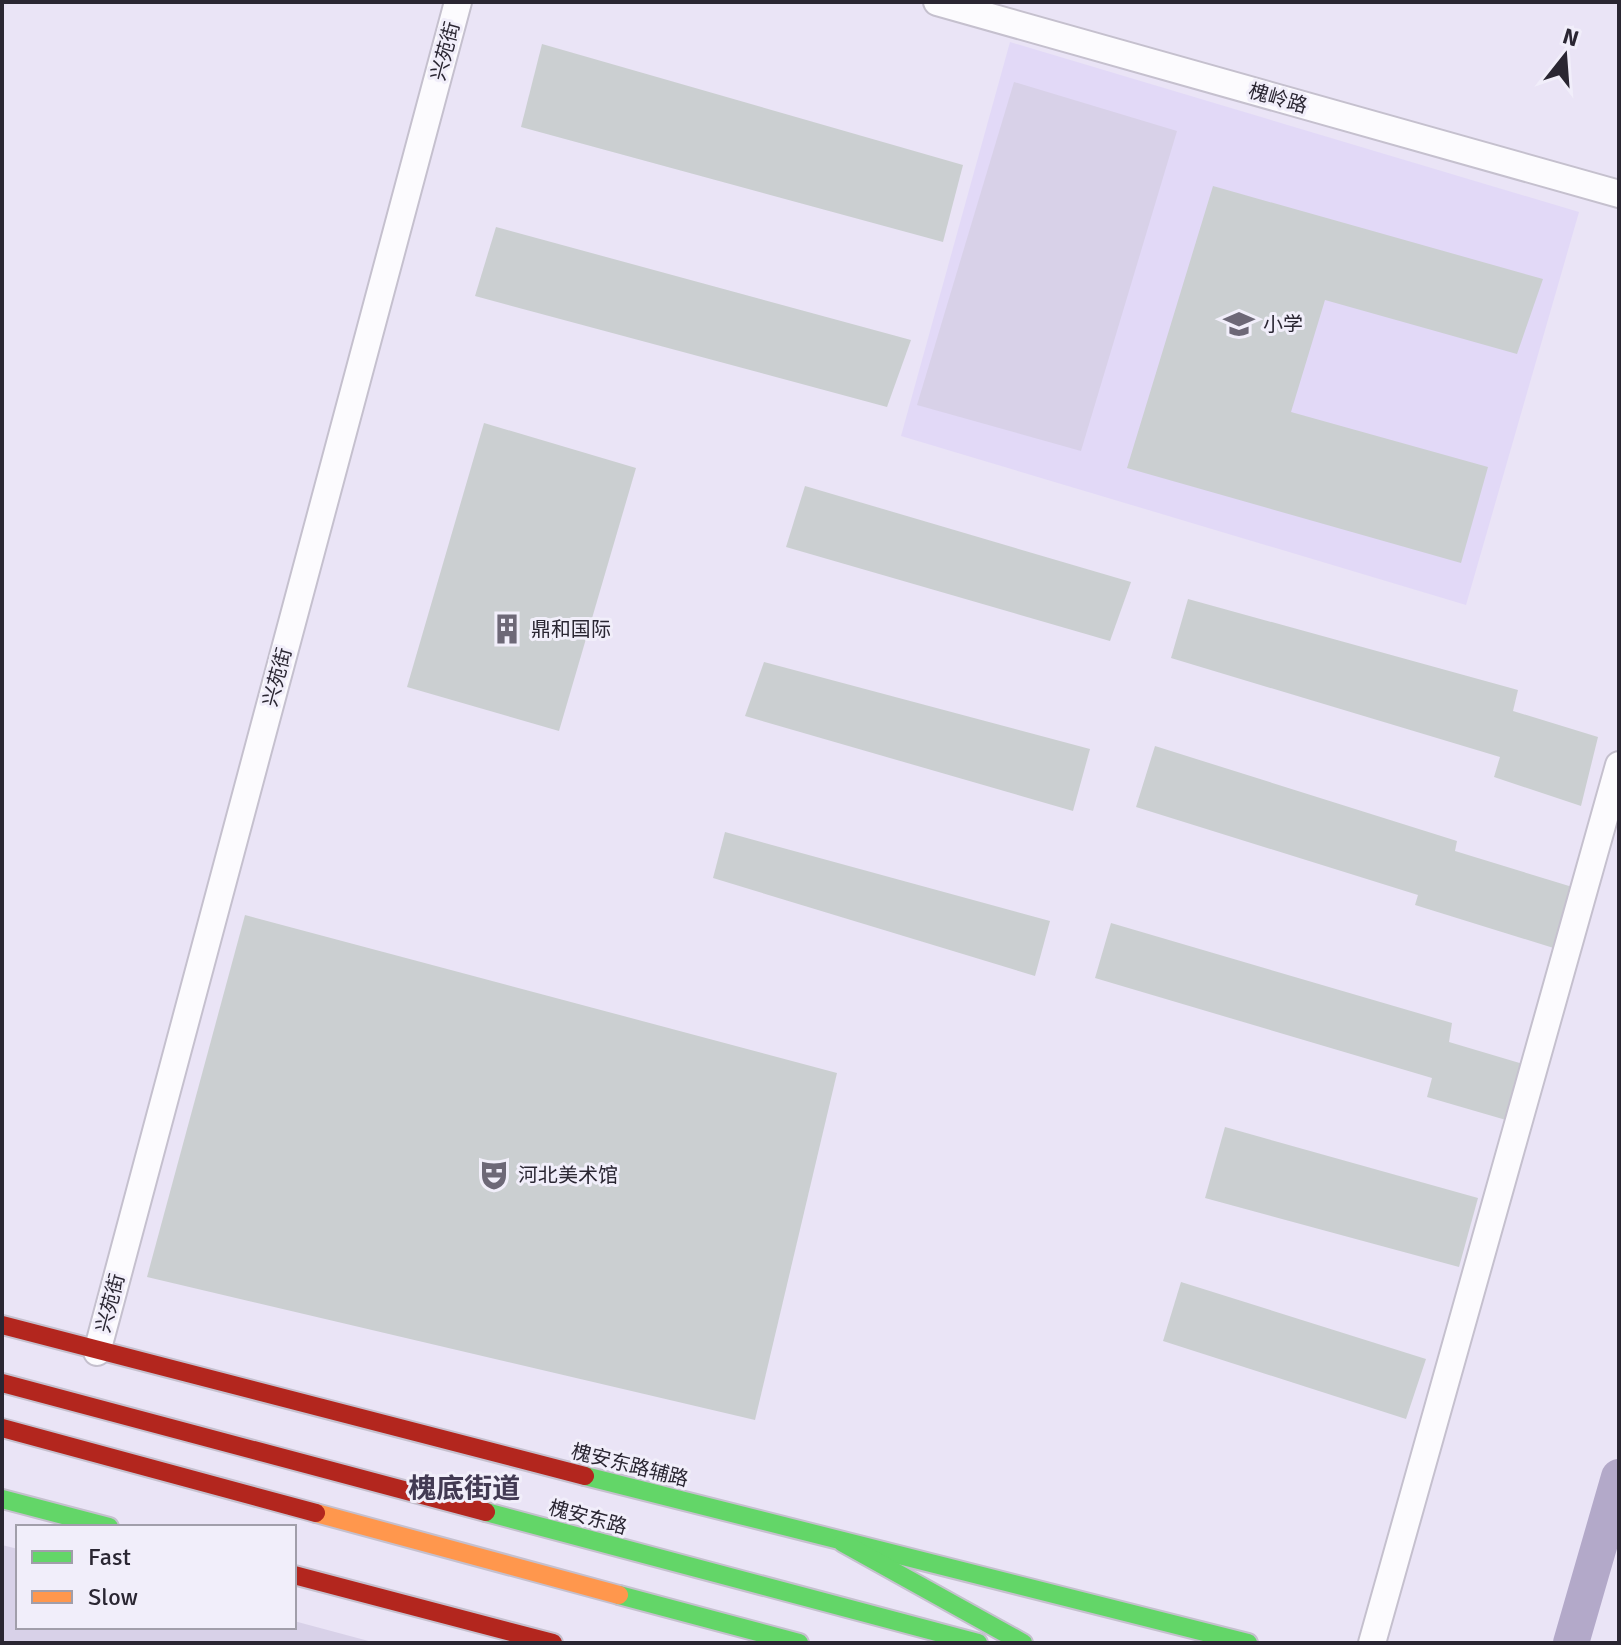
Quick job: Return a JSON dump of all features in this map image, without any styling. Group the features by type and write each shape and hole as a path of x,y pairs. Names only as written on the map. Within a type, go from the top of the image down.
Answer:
{"main road":[{"name":"槐安东路辅路","path":"2,1325 843,1543 1248,1643"},
{"name":"槐安东路","path":"2,1383 978,1643"},
{"path":"2,1428 799,1643"},
{"path":"2,1499 101,1525"},
{"path":"843,1543 1023,1643"},
{"path":"296,1576 553,1643"}],"street":[{"name":"兴苑街","path":"97,1352 458,2"},
{"name":"槐岭路","path":"937,2 1619,194"},
{"path":"1372,1643 1619,765"}],"shaded area":[{"name":"小学","path":"1010,42 1579,212 1466,605 901,436"},
{"path":"1014,82 1177,131 1081,451 917,405"},
{"path":"2,1545 16,1548 16,1629 296,1629 296,1622 376,1643 2,1643"}],"building":[{"path":"542,44 963,165 943,242 521,127"},
{"path":"1213,186 1543,279 1517,354 1325,300 1291,412 1488,467 1461,563 1127,468"},
{"path":"496,227 911,340 887,407 475,296"},
{"name":"鼎和国际","path":"484,423 636,468 559,731 407,687"},
{"path":"805,486 1131,582 1110,641 786,547"},
{"path":"1188,599 1518,690 1513,711 1598,737 1581,806 1494,777 1500,757 1171,658"},
{"path":"764,662 1090,749 1073,811 745,716"},
{"path":"1155,746 1457,841 1455,851 1579,889 1560,950 1415,905 1418,895 1136,807"},
{"path":"725,832 1050,921 1035,976 713,878"},
{"name":"河北美术馆","path":"245,915 837,1073 755,1420 147,1277"},
{"path":"1111,923 1452,1023 1449,1042 1523,1064 1506,1120 1427,1097 1432,1078 1095,978"},
{"path":"1225,1127 1478,1198 1459,1267 1205,1198"},
{"path":"1181,1282 1426,1359 1406,1419 1163,1341"}],"waterway":[{"path":"1571,1643 1619,1477"}],"traffic: fast":[{"path":"585,1476 1248,1643"},
{"path":"2,1499 101,1525"},
{"path":"486,1512 978,1643"},
{"path":"843,1543 1023,1643"},
{"path":"619,1595 799,1643"}],"traffic: slow":[{"path":"316,1513 619,1595"}],"traffic: jam":[{"path":"2,1325 585,1476"},
{"path":"2,1383 486,1512"},
{"path":"2,1428 316,1513"},
{"path":"296,1576 553,1643"}],"place":[{"name":"小学","path":"1239,324"},
{"name":"鼎和国际","path":"507,629"},
{"name":"河北美术馆","path":"494,1175"}],"district":[{"name":"槐底街道","path":"464,1488"}]}
